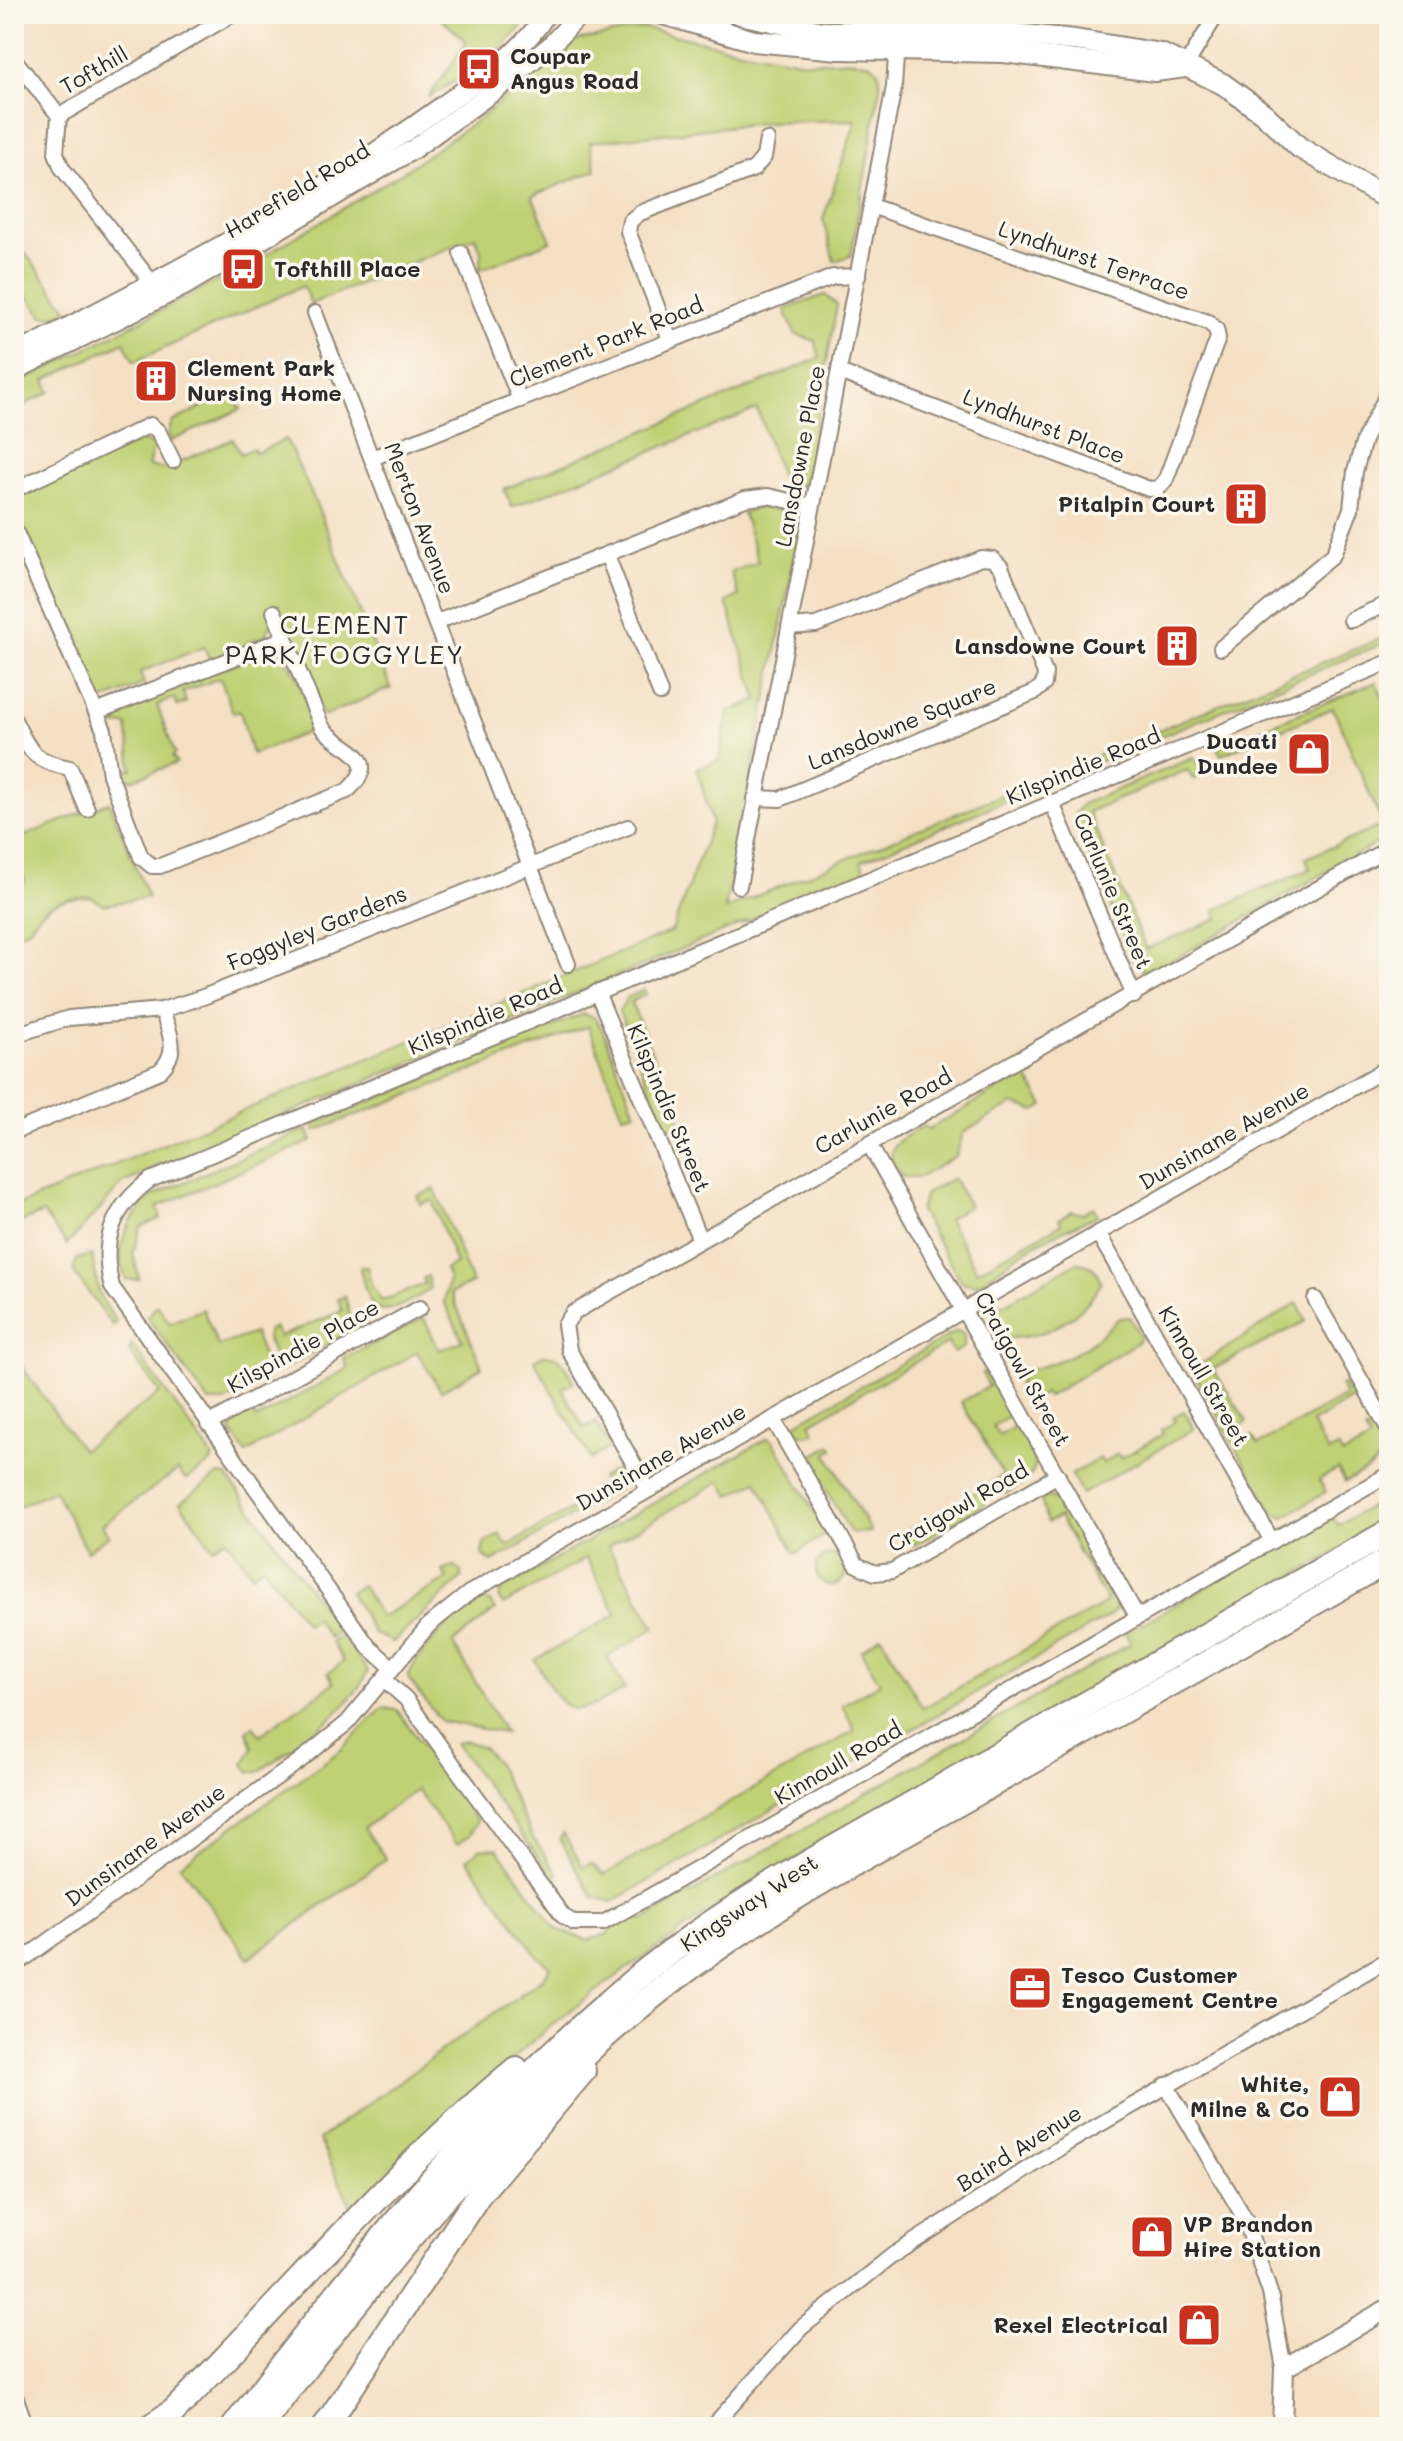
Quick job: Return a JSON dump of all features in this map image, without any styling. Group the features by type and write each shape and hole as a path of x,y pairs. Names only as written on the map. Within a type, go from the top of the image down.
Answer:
{"highway":[{"name":"Kingsway West","path":"234,2427 366,2254 457,2149 535,2068 627,2001 763,1890 1389,1532"},
{"name":"Kingsway West","path":"260,2427 330,2334 448,2192 627,2001 908,1831 1389,1560"},
{"path":"150,2427 174,2411 207,2379 475,2103 564,2029 627,2001"},
{"path":"325,2427 479,2194 627,2001"}],"main road":[{"path":"663,14 754,41 897,42"},
{"path":"740,14 822,32 897,42 1155,71 1185,67 1223,84 1263,113 1300,148 1389,200"}],"street":[{"name":"Tofthill","path":"59,116 233,14"},
{"name":"Harefield Road","path":"14,355 285,212 402,135 499,65 536,30 546,14"},
{"name":"Harefield Road","path":"14,371 184,286 412,150 501,86 550,46 580,14"},
{"path":"1185,67 1217,14"},
{"name":"Lansdowne Place","path":"739,886 894,87 897,42"},
{"path":"14,59 59,116 56,153 62,168 153,284"},
{"path":"670,340 628,231 630,221 640,213 754,169 764,157 767,140"},
{"name":"Lyndhurst Terrace","path":"871,206 1208,322 1216,329 1218,338 1191,413"},
{"path":"461,253 520,400"},
{"name":"Clement Park Road","path":"372,458 833,277 858,276"},
{"name":"Merton Avenue","path":"315,313 568,964"},
{"name":"Lyndhurst Place","path":"839,372 1149,489 1159,488 1166,479 1191,413"},
{"path":"1221,648 1333,555 1351,509 1355,471 1364,440 1389,391"},
{"path":"14,490 150,425 158,431 173,461"},
{"path":"437,622 745,499 768,496 812,506"},
{"path":"14,528 104,730 110,775 141,857 152,866 160,866 347,791 363,771 360,758 351,748 328,736 322,727 274,612"},
{"path":"607,555 660,693"},
{"name":"Lansdowne Square","path":"755,798 780,799 1035,692 1044,684 1045,673 1001,567 993,559 981,558 816,625 789,627"},
{"path":"1351,620 1389,603"},
{"path":"96,712 285,638"},
{"name":"Kilspindie Road","path":"389,1674 112,1287 106,1264 107,1237 116,1215 132,1193 150,1180 1389,662"},
{"path":"14,720 28,751 48,764 70,768 87,809"},
{"name":"Carlunie Street","path":"1052,803 1134,996"},
{"name":"Foggyley Gardens","path":"14,1032 24,1032 69,1018 162,1010 203,997 628,827"},
{"name":"Carlunie Road","path":"648,1489 569,1350 565,1325 573,1313 1389,848"},
{"name":"Kilspindie Street","path":"597,992 700,1240"},
{"path":"14,1132 160,1071 171,1060 174,1043 162,1010"},
{"name":"Dunsinane Avenue","path":"14,1966 301,1760 347,1723 429,1625 469,1593 1389,1067"},
{"name":"Craigowl Street","path":"869,1144 1137,1616"},
{"name":"Kinnoull Street","path":"1098,1233 1272,1541"},
{"path":"1315,1299 1389,1430"},
{"name":"Kilspindie Place","path":"208,1424 420,1308"},
{"name":"Craigowl Road","path":"773,1419 857,1565 875,1573 892,1571 1058,1475"},
{"name":"Kinnoull Road","path":"389,1674 563,1916 585,1925 603,1923 1389,1474"},
{"name":"Baird Avenue","path":"712,2427 801,2328 843,2292 952,2216 1166,2085 1389,1959"},
{"path":"1166,2085 1245,2219 1270,2293 1284,2368 1282,2427"},
{"path":"1284,2368 1389,2308"},
{"path":"14,2399 24,2427"}],"green space":[{"path":"436,14 529,14 510,40 497,51 428,98 467,42"},
{"path":"644,28 780,58 808,62 860,61 877,70 880,88 851,256 834,261 823,219 856,120 769,122 590,142 596,170 532,196 551,241 479,270 482,253 475,237 311,304 303,286 134,362 124,342 45,380 50,392 14,410 14,386 219,280 227,294 259,277 252,263 400,174 483,116 575,41"},
{"path":"14,238 68,310 55,316 43,316 14,279"},
{"path":"825,295 837,305 805,486 783,482 757,409 512,507 504,489 820,358 815,341 795,334 785,309"},
{"path":"230,393 241,409 171,441 168,434 172,422"},
{"path":"233,439 241,454 253,448 256,453 286,439 315,501 391,688 324,716 271,623 265,636 248,642 246,648 221,658 209,658 204,647 140,672 144,684 99,702 60,616 59,603 16,510 22,496 143,440 154,446 148,466 163,469"},
{"path":"760,507 796,512 802,519 725,909 1389,635 1389,641 861,861 865,872 123,1183 67,1245 43,1213 14,1225 14,1207 672,931 712,822 697,769 719,760 728,712 758,700 726,602 739,596 731,572 758,562 743,513"},
{"path":"277,648 295,672 314,718 306,733 252,754 240,711 233,713 220,678 183,692 186,703 177,706 174,698 157,705 175,754 172,757 177,763 131,780 120,771 132,769 127,725 114,726 115,717 149,701 148,696"},
{"path":"1376,682 1389,712 1389,836 1157,969 1146,971 1135,965 1077,825 1075,814 1082,804 1193,758 1201,765 1199,777 1193,779 1187,770 1088,812 1146,949 1218,919 1215,910 1310,869 1306,858 1383,825 1333,708 1221,755 1217,747"},
{"path":"109,802 148,897 104,905 91,897 62,901 41,912 30,928 14,935 14,888 26,882 14,854 14,840"},
{"path":"644,990 646,994 631,1002 681,1123 666,1129 619,1011 628,997"},
{"path":"583,1014 594,1017 602,1029 635,1112 623,1115 588,1026 315,1131 313,1125"},
{"path":"1025,1074 1044,1106 1035,1111 1013,1104 963,1133 956,1156 920,1177 903,1177 895,1167 891,1153 899,1141 923,1126 929,1129"},
{"path":"307,1129 312,1141 157,1207 161,1218 141,1227 133,1253 139,1279 126,1280 121,1256 125,1234 136,1214 152,1196"},
{"path":"953,1178 969,1206 948,1219 977,1271 1061,1224 1059,1219 1072,1211 1082,1214 1093,1207 1098,1215 1032,1247 976,1285 961,1282 920,1211 925,1194"},
{"path":"435,1189 472,1283 451,1293 482,1367 441,1391 417,1352 246,1453 231,1431 235,1421 251,1411 257,1419 348,1368 344,1358 424,1318 439,1350 463,1341 444,1302 449,1279 445,1269 456,1264 432,1200 420,1204 417,1196"},
{"path":"92,1255 99,1294 116,1322 112,1325 73,1271 77,1259"},
{"path":"1076,1263 1093,1268 1101,1284 1084,1306 1049,1330 1008,1338 997,1323 1001,1306"},
{"path":"367,1266 371,1285 382,1301 425,1284 423,1278 428,1276 430,1289 402,1305 382,1310 367,1295 360,1268"},
{"path":"345,1296 351,1320 341,1337 289,1366 276,1361 267,1339 268,1331 274,1327 279,1337 342,1311 338,1299"},
{"path":"1297,1303 1306,1321 1213,1369 1247,1422 1234,1430 1241,1442 1252,1436 1258,1445 1345,1396 1340,1385 1344,1384 1351,1395 1357,1396 1312,1423 1328,1452 1338,1447 1343,1455 1370,1440 1365,1431 1374,1426 1382,1448 1378,1461 1345,1482 1338,1469 1319,1480 1326,1492 1284,1517 1273,1513 1192,1370"},
{"path":"157,1305 170,1323 203,1309 218,1346 254,1333 267,1366 266,1379 225,1402 209,1402 147,1317"},
{"path":"1129,1317 1141,1337 1136,1343 1047,1397 1045,1393 1029,1402 1018,1384 1024,1371 1054,1363 1076,1352 1119,1318"},
{"path":"957,1331 964,1334 964,1347 954,1353 948,1343 810,1423 815,1433 804,1435 794,1431 795,1424"},
{"path":"132,1345 213,1457 210,1463 186,1480 178,1470 102,1525 109,1535 87,1551 54,1490 14,1509 14,1356 82,1450 160,1393 129,1351"},
{"path":"543,1355 559,1359 565,1367 574,1382 562,1389 584,1428 596,1422 610,1447 591,1459 534,1360"},
{"path":"986,1371 1011,1414 993,1426 999,1436 1017,1425 1033,1457 1033,1472 1028,1479 1006,1494 991,1483 1003,1475 961,1402 989,1386 982,1373"},
{"path":"1184,1411 1194,1429 1082,1494 1071,1475 1100,1458 1103,1463 1118,1454 1121,1458 1163,1434 1161,1430 1176,1421 1173,1417"},
{"path":"768,1438 773,1441 824,1528 823,1536 795,1554 757,1481 730,1496 721,1481 608,1546 655,1628 607,1657 625,1689 579,1709 570,1708 562,1702 535,1660 617,1614 586,1558 503,1605 499,1598 501,1590"},
{"path":"831,1445 833,1449 827,1454 871,1532 851,1533 811,1463 812,1456"},
{"path":"615,1470 624,1477 626,1485 492,1562 482,1554 484,1544 500,1534 507,1546 607,1489 601,1478"},
{"path":"218,1475 227,1476 339,1629 329,1638 315,1618 306,1624 263,1566 252,1574 226,1539 213,1548 180,1503"},
{"path":"983,1488 985,1504 913,1546 899,1536"},
{"path":"1047,1496 1060,1501 1115,1596 1117,1608 1111,1615 612,1902 593,1897 560,1839 563,1833 583,1867 591,1863 604,1875 855,1730 842,1705 880,1683 861,1651 881,1636 923,1708 1107,1602 1059,1517 1047,1523 1041,1499"},
{"path":"1389,1496 1389,1522 757,1881 669,1940 611,1980 528,2045 440,2126 356,2212 350,2204 319,2139 543,1978 551,1967 538,1957 467,1859 480,1849 497,1848 556,1929 588,1940 608,1934 611,1928 637,1912 642,1921 1131,1643 1126,1633 1332,1515 1338,1525"},
{"path":"831,1555 842,1559 846,1570 842,1581 831,1585 820,1581 816,1570 820,1559"},
{"path":"455,1566 461,1571 461,1579 393,1642 374,1634 350,1592 362,1585 381,1617 447,1579 443,1571"},
{"path":"479,1598 490,1602 495,1610 453,1643 505,1733 441,1721 408,1678 428,1646"},
{"path":"342,1634 368,1671 359,1687 320,1728 258,1772 250,1772 244,1764 253,1747 247,1731 253,1726 260,1735 334,1683 328,1673 344,1661 331,1642"},
{"path":"382,1708 397,1710 477,1821 470,1835 457,1844 416,1790 364,1828 386,1859 249,1958 180,1865 341,1750"},
{"path":"467,1741 483,1748 495,1760 533,1838 558,1874 555,1880 455,1743"}],"place":[{"name":"Coupar Angus Road","path":"479,69"},
{"name":"Tofthill Place","path":"243,269"},
{"name":"Clement Park Nursing Home","path":"156,381"},
{"name":"Pitalpin Court","path":"1246,504"},
{"name":"Lansdowne Court","path":"1177,646"},
{"name":"Ducati Dundee","path":"1309,754"},
{"name":"Tesco Customer Engagement Centre","path":"1030,1988"},
{"name":"White, Milne & Co","path":"1340,2097"},
{"name":"VP Brandon Hire Station","path":"1152,2237"},
{"name":"Rexel Electrical","path":"1199,2325"}],"district":[{"name":"CLEMENT PARK/FOGGYLEY","path":"345,640"}]}
